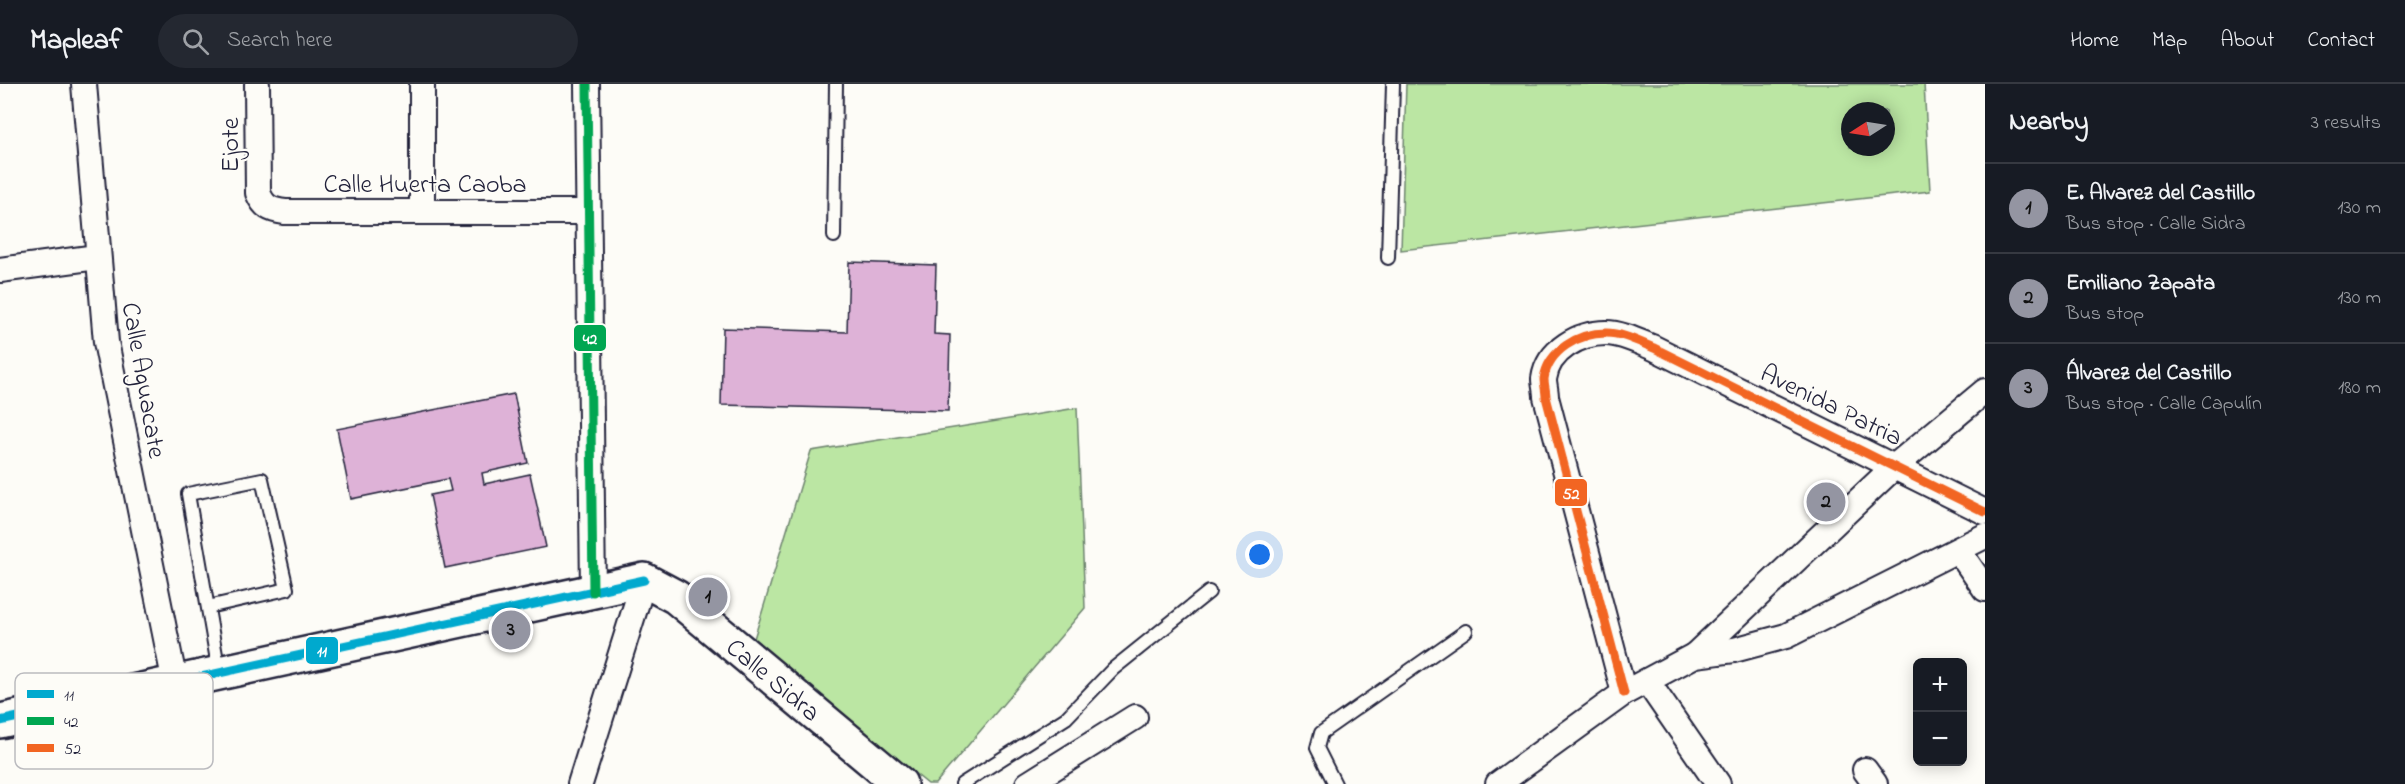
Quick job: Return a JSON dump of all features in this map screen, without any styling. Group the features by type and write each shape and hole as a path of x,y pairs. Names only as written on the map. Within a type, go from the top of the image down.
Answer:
{"street":[{"name":"Calle Aguacate","path":"84,84 106,342 173,673"},
{"name":"Ejote","path":"257,84 257,177 258,193 263,205"},
{"path":"422,84 422,212"},
{"path":"587,84 592,592"},
{"name":"Calle Huerta Caoba","path":"263,205 272,210 285,212 588,212"},
{"path":"0,270 97,257"},
{"name":"Avenida Patria","path":"1624,693 1546,397 1544,380 1549,362 1565,345 1587,335 1606,333 1654,348 1985,512"},
{"path":"1498,784 1624,693 1695,655 1894,467 1985,391"},
{"path":"1695,655 1734,650 1786,636 1985,536"},
{"path":"1958,550 1985,589"},
{"path":"213,674 644,580"},
{"path":"580,784 644,580"},
{"name":"Calle Sidra","path":"644,580 676,597 900,784"},
{"path":"1647,681 1718,784"},
{"path":"1028,784 1135,717"},
{"path":"0,721 15,718"}],"lane":[{"path":"834,236 836,84"},
{"path":"1388,258 1393,84"},
{"path":"208,607 287,589 262,479 188,494 219,673"},
{"path":"963,784 1066,718 1113,669 1209,592"},
{"path":"1335,784 1317,748 1321,733 1466,631"}],"green space":[{"path":"1406,84 1924,84 1930,191 1401,250"},
{"path":"1077,408 1085,608 935,784 928,784 753,642 811,451"}],"building":[{"path":"849,262 936,265 934,334 950,335 948,411 721,405 723,328 847,332"},
{"path":"514,394 528,463 482,473 484,484 530,474 546,547 445,568 430,495 451,491 448,479 351,499 337,429"}],"transit line":[{"name":"42","path":"587,84 593,592"},
{"name":"52","path":"1624,693 1546,397 1544,379 1547,369 1558,352 1566,345 1585,336 1606,333 1624,336 1642,343 1985,512"},
{"name":"11","path":"213,674 644,580"},
{"name":"11","path":"0,721 15,718"}],"place":[{"name":"Emiliano Zapata","path":"1826,502"},
{"name":"E. Alvarez del Castillo","path":"708,597"},
{"name":"Álvarez del Castillo","path":"511,630"}]}
